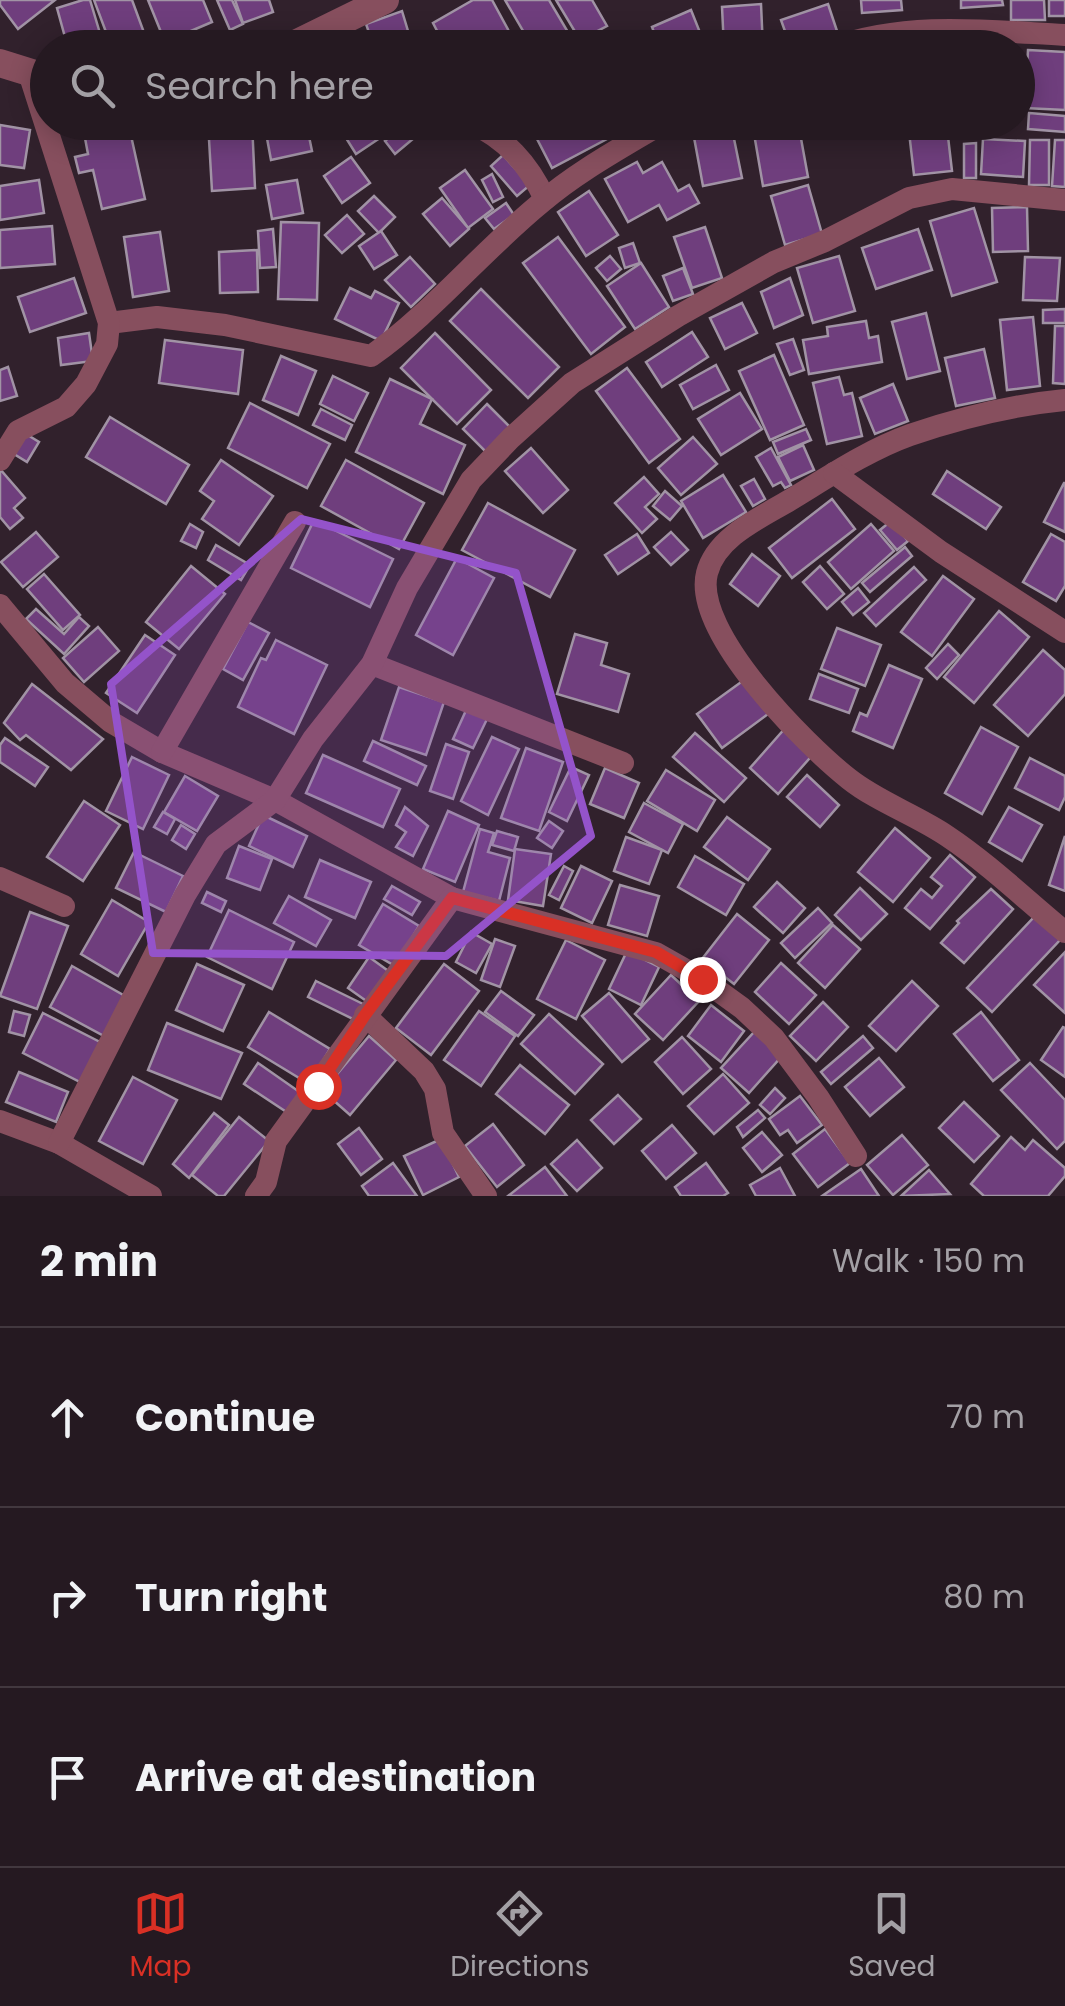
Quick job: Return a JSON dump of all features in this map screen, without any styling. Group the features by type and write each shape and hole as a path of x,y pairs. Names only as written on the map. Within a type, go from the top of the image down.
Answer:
{"street":[{"path":"349,21 384,0"},
{"path":"1035,34 1065,35"},
{"path":"0,63 30,73"},
{"path":"0,460 18,431 66,407 86,384 108,344 109,323 56,140"},
{"path":"501,140 520,157 545,199"},
{"path":"109,323 157,318 225,324 371,356 396,338 466,268 545,199 636,140"},
{"path":"59,1143 185,894 216,844 275,800 313,738 372,664 407,588 471,480 572,383 774,262 825,242 909,198 952,189 1065,200"},
{"path":"1065,400 1019,404 908,436 834,473 740,530 715,554 705,588 708,605 729,650 796,732 851,781 947,836 1065,932"},
{"path":"834,473 941,552 1065,632"},
{"path":"162,752 295,522"},
{"path":"2,612 66,684 112,722 162,752 275,800 452,898 656,952 702,979 774,1038 856,1156"},
{"path":"372,664 623,763"},
{"path":"0,878 64,906"},
{"path":"256,1196 266,1182 276,1141 452,898"},
{"path":"365,1015 424,1071 435,1088 443,1133 486,1196"},
{"path":"0,1121 59,1143 151,1196"}],"highlighted area":[{"path":"301,519 516,573 591,836 446,956 153,953 111,684"}],"building":[{"path":"0,0 55,0 18,29"},
{"path":"90,0 99,30 63,30 57,8"},
{"path":"94,0 132,0 143,30 105,30"},
{"path":"148,0 203,0 212,22 193,30 160,30"},
{"path":"217,0 232,0 243,24 230,30"},
{"path":"235,0 269,0 273,12 243,23"},
{"path":"473,0 492,0 508,30 437,30 433,23"},
{"path":"505,0 549,0 567,30 522,30"},
{"path":"556,0 592,0 607,26 599,30 574,30"},
{"path":"861,0 901,0 902,10 862,13"},
{"path":"961,0 1002,0 1003,5 961,8"},
{"path":"1011,0 1044,0 1045,20 1011,20"},
{"path":"1049,0 1065,0 1065,16 1049,16"},
{"path":"761,4 762,30 723,30 722,7"},
{"path":"828,4 837,30 785,30 781,20"},
{"path":"691,10 699,30 653,30 652,27"},
{"path":"402,11 408,30 368,30 366,24"},
{"path":"1035,50 1065,52 1065,110 1035,108"},
{"path":"1035,114 1065,116 1065,132 1035,130"},
{"path":"0,125 30,130 24,168 0,165"},
{"path":"85,140 132,140 145,199 102,209 93,170 79,173 75,157 88,154"},
{"path":"209,140 253,140 255,188 212,191"},
{"path":"267,140 310,140 312,151 271,160"},
{"path":"347,140 377,140 356,154"},
{"path":"386,140 412,140 395,154"},
{"path":"538,140 605,140 552,168"},
{"path":"694,140 734,140 742,178 703,186"},
{"path":"755,140 801,140 808,177 763,186"},
{"path":"910,140 948,140 952,171 914,175"},
{"path":"983,140 1025,141 1023,177 981,174"},
{"path":"1030,140 1049,140 1049,185 1029,185"},
{"path":"1055,140 1065,140 1065,187 1052,186"},
{"path":"976,143 976,178 964,178 964,144"},
{"path":"503,155 530,185 517,196 491,166"},
{"path":"351,157 370,183 342,203 324,176"},
{"path":"637,162 643,173 662,162 678,191 689,185 699,203 667,220 659,205 628,222 605,179"},
{"path":"465,170 493,209 468,228 440,188"},
{"path":"492,174 503,197 493,202 482,180"},
{"path":"39,180 44,213 0,220 0,186"},
{"path":"297,180 303,213 272,219 266,185"},
{"path":"808,185 822,234 785,245 771,196"},
{"path":"589,191 618,235 586,256 558,212"},
{"path":"374,196 395,217 379,233 358,211"},
{"path":"442,198 469,229 450,246 423,214"},
{"path":"506,203 514,215 494,229 485,218"},
{"path":"1027,207 1028,251 993,252 992,208"},
{"path":"974,208 997,282 952,296 930,221"},
{"path":"347,215 364,234 342,253 325,235"},
{"path":"281,222 319,223 317,300 278,299"},
{"path":"52,226 55,264 0,268 0,230"},
{"path":"705,227 722,278 692,288 674,237"},
{"path":"273,229 276,267 260,268 258,231"},
{"path":"918,229 932,270 876,289 862,248"},
{"path":"381,231 397,255 374,269 359,246"},
{"path":"160,232 169,291 133,297 124,237"},
{"path":"558,237 625,327 591,354 523,263"},
{"path":"633,243 640,263 625,268 619,248"},
{"path":"257,250 258,292 220,293 219,252"},
{"path":"610,256 621,269 607,281 596,268"},
{"path":"839,256 855,311 813,323 797,268"},
{"path":"410,257 435,284 411,307 385,280"},
{"path":"1025,257 1060,258 1057,301 1023,300"},
{"path":"641,263 669,307 635,329 607,286"},
{"path":"683,268 693,294 673,301 663,276"},
{"path":"74,278 86,313 30,332 18,297"},
{"path":"790,278 803,315 774,328 761,292"},
{"path":"350,288 371,298 375,291 399,303 381,341 335,319"},
{"path":"481,289 559,367 528,398 450,321"},
{"path":"742,303 757,333 725,349 710,318"},
{"path":"1065,309 1065,323 1043,323 1043,310"},
{"path":"926,313 940,371 907,379 892,322"},
{"path":"1033,317 1040,386 1007,390 1000,320"},
{"path":"866,321 869,338 878,336 882,362 809,374 803,340 828,336 827,327"},
{"path":"1055,326 1065,326 1065,384 1053,383"},
{"path":"692,332 708,357 662,387 646,362"},
{"path":"89,333 93,361 61,365 58,338"},
{"path":"435,333 491,390 457,424 401,368"},
{"path":"793,339 804,370 790,375 777,344"},
{"path":"165,340 243,350 238,394 159,383"},
{"path":"984,349 995,398 956,406 945,358"},
{"path":"774,355 804,425 770,440 739,371"},
{"path":"281,356 316,371 298,415 263,400"},
{"path":"716,365 729,390 693,409 680,385"},
{"path":"8,367 17,396 0,401 0,370"},
{"path":"627,368 680,439 649,463 596,391"},
{"path":"333,376 368,393 354,421 320,404"},
{"path":"839,377 844,395 852,393 862,436 827,444 813,383"},
{"path":"390,379 432,399 420,424 465,445 443,494 356,452"},
{"path":"893,384 908,421 875,434 860,398"},
{"path":"740,393 762,429 721,455 698,419"},
{"path":"250,403 330,444 307,488 228,448"},
{"path":"487,404 510,427 486,452 463,429"},
{"path":"321,409 352,425 345,440 313,425"},
{"path":"110,417 189,465 166,504 86,457"},
{"path":"806,429 811,440 778,454 773,442"},
{"path":"26,434 39,442 27,462 14,454"},
{"path":"693,437 717,464 681,495 658,468"},
{"path":"803,445 814,470 790,481 778,457"},
{"path":"531,448 568,490 543,513 505,471"},
{"path":"771,448 791,485 785,488 781,482 773,486 756,457"},
{"path":"221,460 273,496 239,545 202,519 214,501 200,491"},
{"path":"346,460 424,503 399,549 321,506"},
{"path":"0,469 25,498 14,508 23,518 10,529 0,517"},
{"path":"947,471 1001,507 986,529 933,494"},
{"path":"723,475 746,512 703,538 681,501"},
{"path":"644,477 659,494 645,507 657,519 642,533 615,503"},
{"path":"754,479 765,499 753,506 741,486"},
{"path":"1065,483 1065,532 1044,522"},
{"path":"665,491 682,506 670,520 653,506"},
{"path":"832,499 855,529 792,578 769,548"},
{"path":"488,503 575,550 550,597 462,550"},
{"path":"314,520 393,559 370,607 291,568"},
{"path":"891,521 908,541 897,550 880,530"},
{"path":"190,524 203,532 196,548 181,541"},
{"path":"871,524 894,551 851,589 828,562"},
{"path":"36,532 58,557 23,587 1,562"},
{"path":"671,532 688,550 671,565 654,547"},
{"path":"637,534 649,553 618,574 605,555"},
{"path":"1051,534 1065,542 1065,586 1056,601 1023,582"},
{"path":"216,545 250,565 241,580 208,560"},
{"path":"905,547 912,556 870,592 862,583"},
{"path":"752,554 780,576 758,606 730,584"},
{"path":"457,558 494,578 453,655 416,635"},
{"path":"191,566 225,594 179,649 146,622"},
{"path":"820,566 844,594 827,609 803,582"},
{"path":"914,567 926,580 876,626 864,613"},
{"path":"44,574 80,615 63,630 27,589"},
{"path":"943,576 974,599 932,656 901,632"},
{"path":"858,588 869,602 853,615 842,602"},
{"path":"36,609 64,634 79,617 89,626 64,654 26,619"},
{"path":"999,611 1029,637 974,703 944,677"},
{"path":"248,622 269,633 243,680 223,669"},
{"path":"98,627 119,651 84,682 63,658"},
{"path":"837,628 881,645 865,686 821,669"},
{"path":"575,634 607,643 601,665 629,674 618,712 557,694"},
{"path":"145,635 175,655 137,713 106,693"},
{"path":"276,640 327,665 294,734 238,707 261,658 266,660"},
{"path":"948,644 959,655 937,679 926,668"},
{"path":"1043,650 1065,670 1065,694 1028,736 994,705"},
{"path":"889,665 922,679 893,748 853,731 860,713 867,716"},
{"path":"819,674 858,689 849,713 810,699"},
{"path":"744,680 768,714 722,748 697,714"},
{"path":"32,684 103,739 71,770 26,735 20,740 4,723"},
{"path":"399,687 444,702 426,755 381,740"},
{"path":"468,706 489,715 473,748 453,739"},
{"path":"787,726 816,751 778,794 750,768"},
{"path":"981,727 1018,747 982,814 945,793"},
{"path":"695,733 746,778 724,802 673,757"},
{"path":"492,737 519,749 488,815 461,801"},
{"path":"5,738 48,767 35,786 0,762 0,745"},
{"path":"373,741 426,766 417,785 364,761"},
{"path":"446,744 469,752 453,799 430,791"},
{"path":"526,748 563,762 539,831 501,818"},
{"path":"323,755 400,789 383,827 306,793"},
{"path":"132,757 169,775 143,829 106,811"},
{"path":"1030,758 1065,776 1065,797 1059,810 1015,788"},
{"path":"571,767 589,775 567,821 549,812"},
{"path":"605,768 639,783 624,818 590,804"},
{"path":"666,770 715,800 697,831 647,801"},
{"path":"807,775 839,805 820,827 787,797"},
{"path":"185,776 218,796 197,831 164,812"},
{"path":"84,801 120,825 83,881 47,857"},
{"path":"644,803 683,824 668,853 629,832"},
{"path":"405,807 428,826 413,856 396,847 406,832 396,825"},
{"path":"1009,807 1042,825 1022,861 989,842"},
{"path":"448,811 479,825 455,882 423,869"},
{"path":"163,812 175,819 167,834 154,827"},
{"path":"263,815 307,836 293,867 249,846"},
{"path":"727,817 770,849 748,880 704,847"},
{"path":"549,821 563,831 552,848 537,838"},
{"path":"181,825 195,834 186,849 172,840"},
{"path":"895,828 930,858 893,902 858,872"},
{"path":"480,829 494,833 488,852 510,858 499,901 463,892"},
{"path":"497,831 518,837 514,851 492,845"},
{"path":"1065,836 1065,891 1049,885"},
{"path":"626,837 662,850 649,884 614,871"},
{"path":"239,846 272,859 260,890 227,878"},
{"path":"515,849 551,854 543,906 508,900"},
{"path":"134,852 183,876 166,912 116,888"},
{"path":"950,855 975,877 930,929 905,908 921,889 932,898 942,886 931,877"},
{"path":"695,856 744,884 726,915 678,887"},
{"path":"320,860 371,882 355,918 305,897"},
{"path":"564,866 573,871 559,900 549,895"},
{"path":"581,866 612,881 592,923 561,908"},
{"path":"777,882 805,908 783,933 754,907"},
{"path":"620,885 659,896 647,936 608,925"},
{"path":"392,886 420,902 412,915 384,899"},
{"path":"860,888 887,914 861,940 835,915"},
{"path":"991,889 1013,909 964,963 941,943 957,921"},
{"path":"207,892 226,901 221,912 202,903"},
{"path":"289,896 331,920 316,946 274,923"},
{"path":"112,900 149,922 118,976 81,954"},
{"path":"383,904 419,926 395,966 359,945"},
{"path":"818,908 832,923 795,958 781,943"},
{"path":"229,910 294,942 272,989 207,957"},
{"path":"30,912 68,926 37,1009 0,996"},
{"path":"737,914 769,940 734,984 702,959"},
{"path":"1035,916 1060,940 992,1012 967,988"},
{"path":"833,925 860,949 825,988 798,963"},
{"path":"471,932 492,944 476,973 456,962"},
{"path":"495,939 515,946 500,987 481,980"},
{"path":"566,940 605,960 576,1019 537,999"},
{"path":"627,951 659,967 641,1005 609,989"},
{"path":"1065,952 1065,1013 1034,985"},
{"path":"369,957 394,975 372,1005 348,988"},
{"path":"781,963 816,995 789,1024 755,992"},
{"path":"197,964 244,985 223,1031 176,1010"},
{"path":"444,964 479,991 431,1055 396,1028"},
{"path":"72,966 125,996 104,1036 50,1007"},
{"path":"671,975 699,1001 663,1040 635,1014"},
{"path":"316,981 363,1004 355,1020 308,997"},
{"path":"912,981 938,1006 896,1051 869,1026"},
{"path":"501,991 534,1015 518,1036 485,1012"},
{"path":"609,993 649,1039 622,1062 582,1016"},
{"path":"823,1002 848,1027 816,1061 790,1036"},
{"path":"711,1005 744,1031 721,1062 688,1036"},
{"path":"14,1011 30,1015 24,1036 9,1032"},
{"path":"479,1011 515,1036 481,1086 444,1060"},
{"path":"269,1012 330,1049 309,1084 248,1047"},
{"path":"981,1012 1019,1060 993,1081 954,1034"},
{"path":"43,1013 102,1043 82,1083 23,1053"},
{"path":"549,1014 603,1064 575,1094 521,1044"},
{"path":"167,1023 242,1053 221,1099 148,1070"},
{"path":"1065,1028 1065,1077 1041,1060"},
{"path":"755,1031 782,1056 749,1093 721,1068"},
{"path":"369,1036 396,1060 350,1115 323,1091"},
{"path":"863,1036 873,1048 831,1084 821,1072"},
{"path":"682,1037 711,1069 683,1094 655,1062"},
{"path":"879,1058 904,1087 870,1116 845,1087"},
{"path":"258,1063 301,1093 288,1113 244,1084"},
{"path":"1030,1063 1065,1100 1065,1141 1057,1149 1001,1090"},
{"path":"520,1065 569,1105 545,1134 496,1094"},
{"path":"19,1072 68,1092 56,1122 6,1102"},
{"path":"723,1074 749,1103 714,1134 688,1106"},
{"path":"133,1077 177,1100 143,1164 99,1141"},
{"path":"775,1088 785,1098 770,1114 760,1105"},
{"path":"618,1095 641,1119 614,1144 591,1120"},
{"path":"800,1096 822,1125 797,1143 788,1130 780,1135 769,1119"},
{"path":"964,1102 999,1136 974,1162 939,1128"},
{"path":"758,1110 765,1118 743,1137 737,1127"},
{"path":"214,1113 229,1125 189,1178 173,1164"},
{"path":"239,1117 269,1141 224,1196 218,1196 192,1175"},
{"path":"493,1124 524,1165 497,1187 465,1146"},
{"path":"672,1125 696,1153 666,1179 642,1151"},
{"path":"359,1128 382,1159 361,1175 338,1144"},
{"path":"825,1129 850,1163 818,1187 793,1154"},
{"path":"762,1132 782,1155 762,1172 743,1148"},
{"path":"902,1135 928,1165 893,1195 867,1165"},
{"path":"1011,1137 1025,1150 1033,1140 1065,1168 1065,1176 1048,1196 984,1196 971,1184"},
{"path":"441,1139 459,1177 423,1195 404,1156"},
{"path":"577,1140 602,1168 577,1191 551,1164"},
{"path":"393,1163 417,1196 369,1196 362,1186"},
{"path":"706,1163 728,1193 681,1196 675,1187"},
{"path":"545,1167 567,1196 508,1196"},
{"path":"780,1168 795,1196 756,1196 750,1185"},
{"path":"861,1169 879,1196 822,1196"},
{"path":"929,1170 950,1194 901,1196"}],"route":[{"path":"318,1086 452,898 656,952 702,979"}]}
